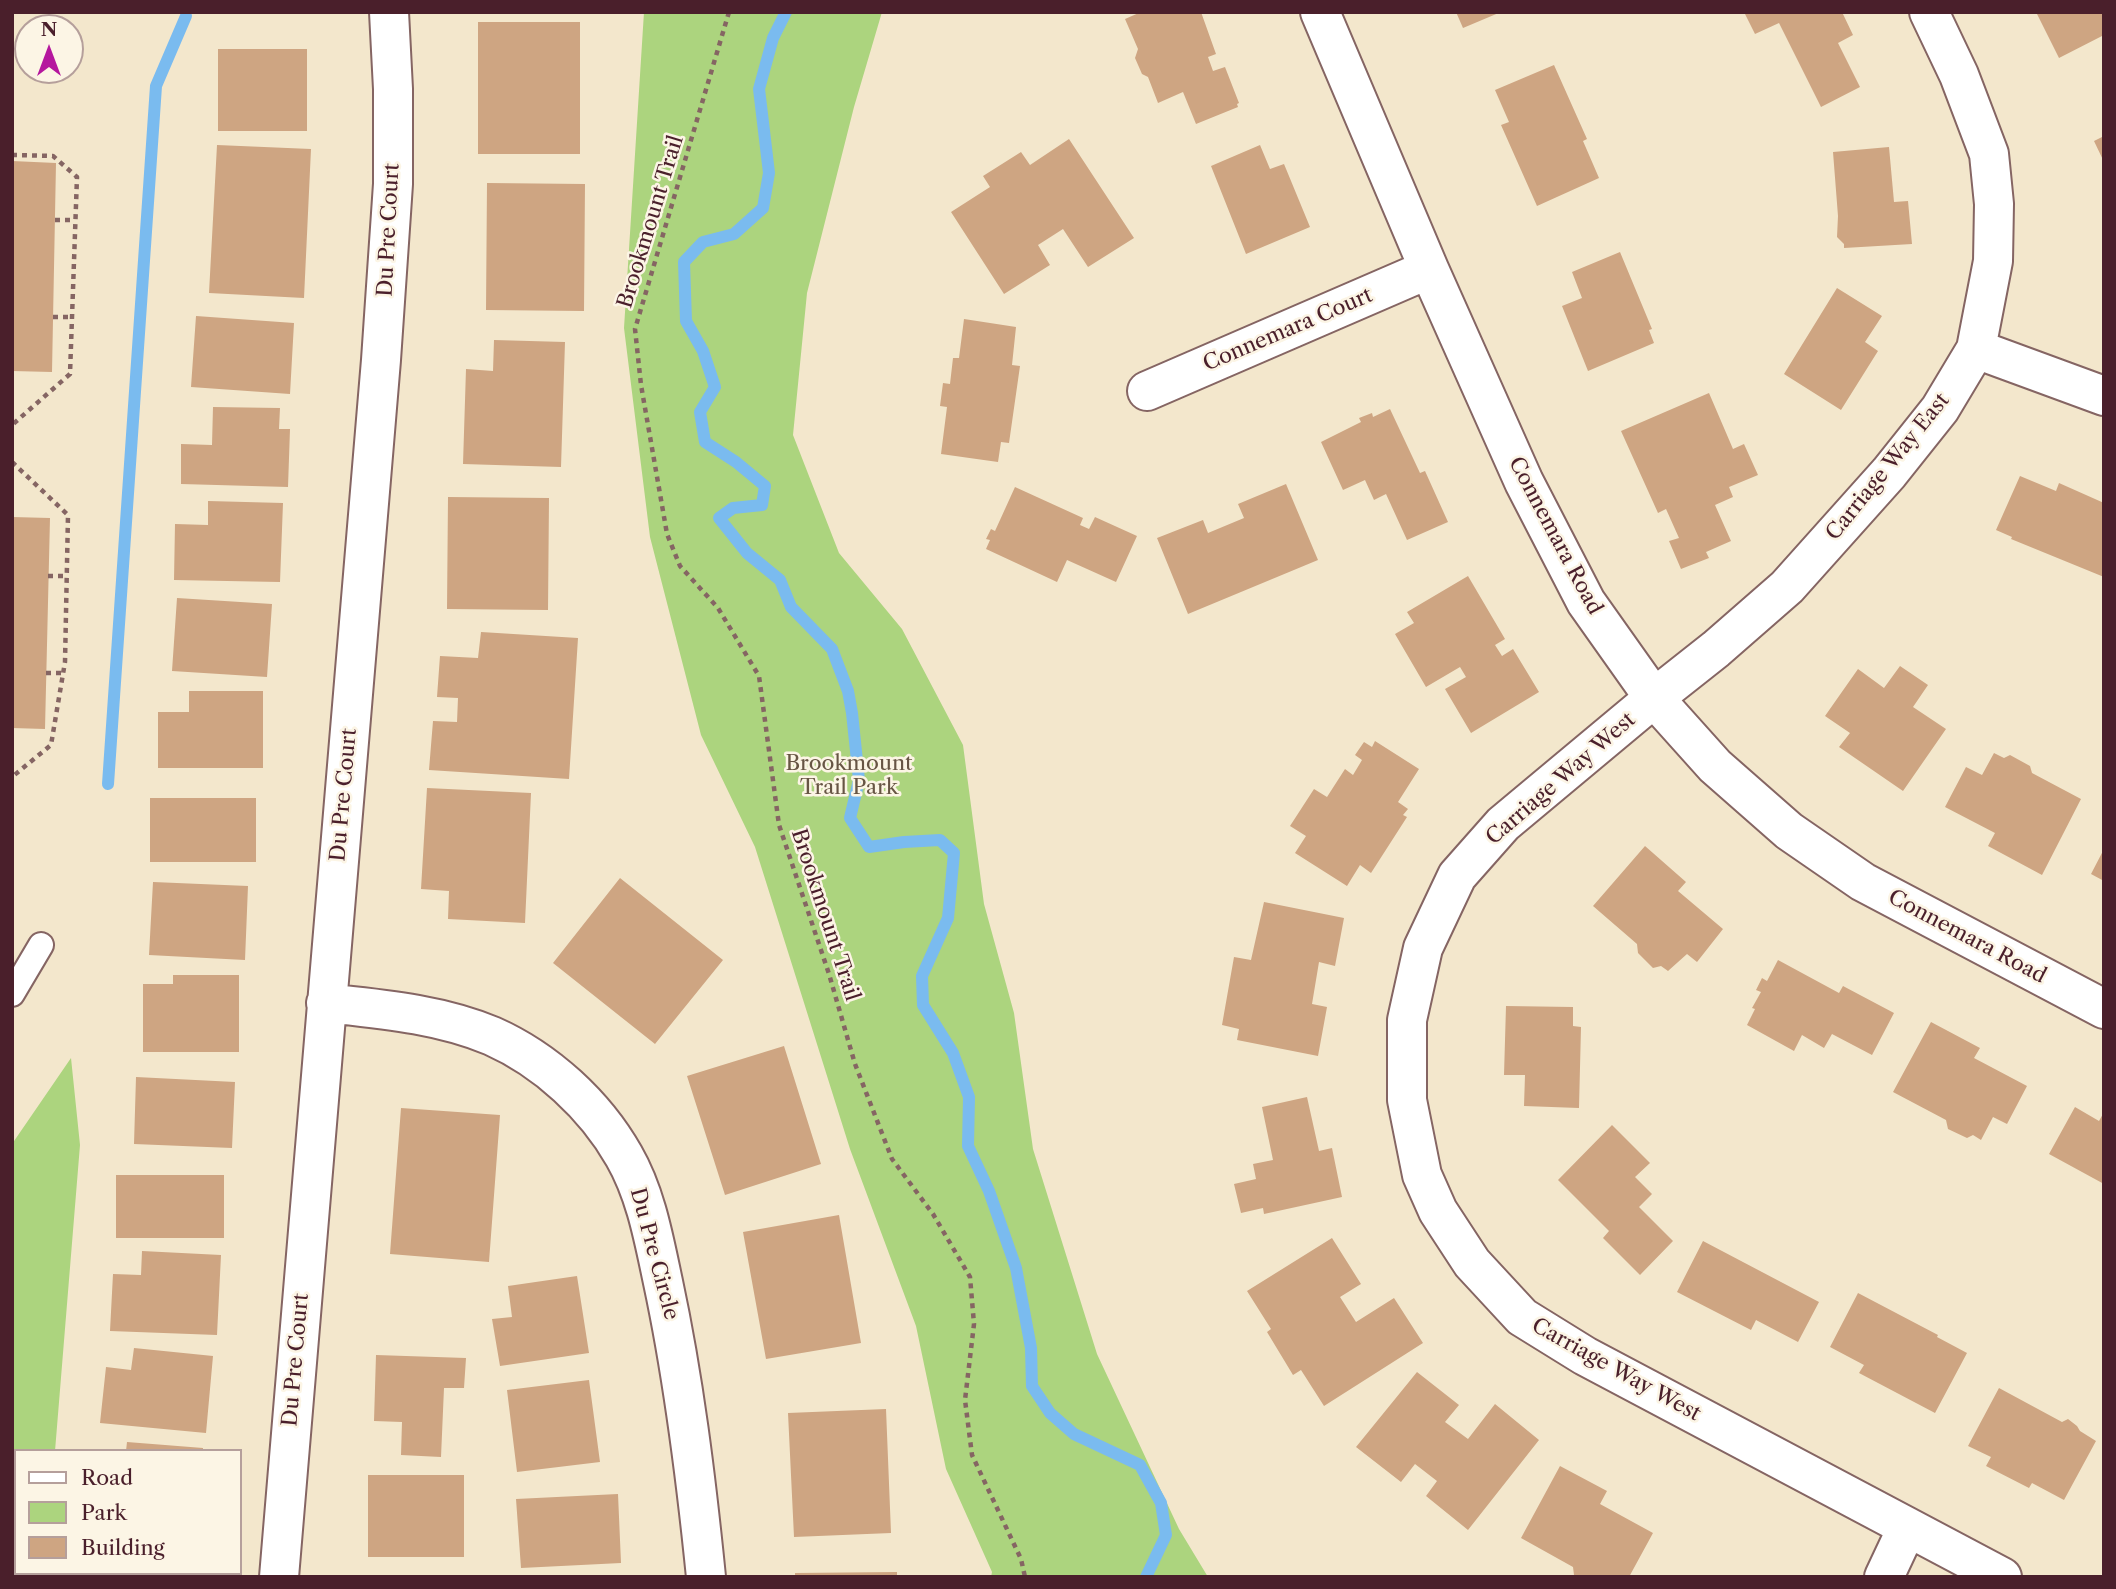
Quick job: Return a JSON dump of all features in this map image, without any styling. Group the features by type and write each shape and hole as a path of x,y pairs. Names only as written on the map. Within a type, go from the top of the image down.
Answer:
{"street":[{"name":"Du Pre Court","path":"279,1577 381,360 393,184 393,89 389,12"},
{"name":"Connemara Road","path":"1320,12 1429,269 1524,482 1580,590 1654,698 1715,766 1800,839 1863,882 2104,1009"},
{"name":"Carriage Way East","path":"1654,698 1716,649 1787,587 1889,473 1940,409 1976,349 1993,261 1994,204 1989,154 1959,75 1929,12"},
{"name":"Connemara Court","path":"1147,391 1429,269"},
{"path":"1976,349 2104,396"},
{"name":"Carriage Way West","path":"1654,698 1503,824 1457,876 1423,948 1407,1020 1407,1100 1422,1175 1438,1210 1472,1263 1522,1317 1585,1356 2003,1577"},
{"name":"Du Pre Circle","path":"326,1003 386,1009 447,1022 492,1036 536,1060 571,1088 600,1121 625,1157 645,1206 673,1328 695,1471 706,1577"},
{"path":"1884,1577 1907,1528"}],"lane":[{"path":"12,994 41,945"}],"path":[{"name":"Brookmount Trail","path":"729,12 635,329 641,385 667,534 680,566 718,608 758,676 779,825 829,974 855,1064 892,1159 933,1214 970,1277 974,1324 965,1400 972,1455 1021,1559 1025,1577"},
{"path":"12,155 53,156 77,177 71,373 12,425"},
{"path":"55,220 75,220"},
{"path":"53,317 72,317"},
{"path":"12,462 68,515 62,673 51,745 12,777"},
{"path":"48,576 66,576"},
{"path":"46,673 62,673"}],"green space":[{"name":"Brookmount Trail Park","path":"644,12 882,12 854,107 807,293 793,435 839,553 902,629 963,745 984,904 1014,1013 1033,1149 1097,1354 1179,1529 1208,1577 991,1577 992,1572 946,1469 916,1326 850,1149 755,847 701,735 650,537 624,328"},
{"path":"71,1058 80,1145 55,1449 14,1449 14,1575 44,1577 12,1577 12,1144"}],"building":[{"path":"1141,12 1201,12 1216,54 1208,57 1213,71 1225,67 1239,103 1238,107 1196,124 1183,92 1158,103 1148,77 1142,74 1135,58 1138,49 1125,19"},
{"path":"1456,12 1501,12 1463,28"},
{"path":"1744,12 1842,12 1853,35 1838,43 1860,87 1821,107 1779,23 1755,34"},
{"path":"2036,12 2104,12 2104,35 2059,58"},
{"path":"478,22 580,22 580,154 478,154"},
{"path":"218,49 307,49 307,131 218,131"},
{"path":"1554,65 1587,139 1583,141 1599,178 1537,206 1501,125 1509,122 1495,90"},
{"path":"2104,136 2104,162 2094,141"},
{"path":"1069,139 1134,238 1088,267 1063,229 1038,245 1050,265 1004,294 951,212 990,187 983,176 1021,152 1030,165"},
{"path":"217,145 311,149 304,298 209,293"},
{"path":"1260,145 1270,169 1284,164 1310,227 1246,254 1211,166"},
{"path":"1889,147 1894,202 1908,201 1912,244 1844,248 1844,244 1837,237 1833,152"},
{"path":"12,161 56,163 52,372 12,371"},
{"path":"487,183 585,184 584,311 486,310"},
{"path":"1620,252 1652,329 1649,330 1654,343 1588,371 1562,306 1582,298 1572,272"},
{"path":"1837,288 1882,316 1865,342 1878,351 1841,410 1784,374"},
{"path":"196,316 294,323 290,394 191,387"},
{"path":"964,319 1016,327 1012,365 1020,366 1009,443 1001,442 998,462 941,454 947,407 940,406 943,383 950,384 953,358 959,358"},
{"path":"494,340 565,342 561,467 463,464 466,369 493,371"},
{"path":"1709,393 1733,449 1744,444 1758,475 1729,487 1733,497 1715,505 1731,541 1706,552 1709,558 1681,569 1669,541 1679,538 1666,509 1658,513 1621,431"},
{"path":"213,407 280,408 279,429 290,429 288,487 181,484 181,444 212,445"},
{"path":"1390,409 1420,473 1425,471 1448,522 1407,540 1386,494 1374,500 1365,480 1343,490 1321,442 1361,422 1359,418 1372,413 1373,417"},
{"path":"2020,476 2056,491 2059,483 2104,503 2104,577 2011,539 2012,537 1996,530"},
{"path":"1286,484 1318,560 1188,614 1157,538 1203,520 1208,533 1244,518 1238,504"},
{"path":"1015,487 1083,518 1080,525 1089,529 1095,517 1137,536 1116,582 1067,560 1057,582 986,549 990,540 986,539 991,529 995,531"},
{"path":"448,497 549,498 548,610 447,609"},
{"path":"208,501 283,503 280,582 174,580 175,524 208,525"},
{"path":"12,517 50,518 45,729 12,728"},
{"path":"1468,576 1505,639 1495,645 1502,656 1513,649 1539,692 1471,733 1445,689 1466,677 1460,667 1426,687 1395,634 1414,623 1407,612"},
{"path":"177,598 272,604 267,677 172,671"},
{"path":"481,632 578,638 569,779 429,770 433,721 457,722 458,698 437,697 440,656 478,658"},
{"path":"1900,666 1928,685 1913,707 1946,729 1903,791 1839,747 1850,733 1825,716 1858,669 1884,688"},
{"path":"189,691 263,691 263,768 158,768 158,712 189,712"},
{"path":"1375,741 1419,769 1398,802 1408,809 1403,815 1407,817 1371,873 1360,865 1347,886 1295,853 1306,836 1290,826 1314,789 1327,797 1345,769 1353,775 1362,760 1355,755 1364,742 1372,747"},
{"path":"1994,753 2004,758 2010,755 2030,766 2032,773 2081,799 2042,875 1988,846 1995,833 1945,807 1966,767 1982,775"},
{"path":"427,788 531,793 525,923 448,919 449,891 421,889"},
{"path":"150,798 256,798 256,862 150,862"},
{"path":"1645,846 1686,882 1678,891 1723,929 1697,962 1687,954 1668,971 1661,966 1653,968 1638,953 1637,944 1593,906"},
{"path":"2104,849 2104,881 2091,874"},
{"path":"620,878 723,960 655,1044 553,963"},
{"path":"153,882 248,886 245,960 149,955"},
{"path":"1264,902 1344,918 1335,966 1319,962 1312,1004 1327,1007 1318,1056 1237,1040 1239,1029 1222,1025 1234,957 1251,960"},
{"path":"1778,960 1839,993 1843,986 1894,1013 1872,1055 1832,1034 1824,1048 1802,1035 1794,1051 1747,1025 1761,992 1756,990 1762,978 1767,981"},
{"path":"173,975 239,975 239,1052 143,1052 143,984 173,984"},
{"path":"1506,1006 1573,1007 1573,1026 1581,1027 1579,1108 1524,1106 1525,1075 1504,1075"},
{"path":"1931,1022 1980,1048 1974,1058 2027,1086 2007,1124 1993,1117 1981,1140 1973,1135 1967,1138 1948,1129 1946,1120 1893,1092"},
{"path":"784,1046 821,1164 725,1195 687,1076"},
{"path":"136,1077 235,1082 232,1148 134,1144"},
{"path":"1307,1097 1319,1151 1332,1148 1342,1197 1264,1214 1263,1208 1241,1213 1234,1184 1256,1179 1253,1164 1273,1160 1262,1107"},
{"path":"2075,1107 2099,1121 2104,1112 2104,1184 2049,1154"},
{"path":"401,1108 500,1115 489,1262 390,1254"},
{"path":"1612,1125 1650,1163 1635,1177 1652,1194 1639,1207 1673,1241 1640,1275 1603,1238 1609,1231 1558,1180"},
{"path":"116,1175 224,1175 224,1238 116,1238"},
{"path":"839,1215 861,1343 766,1359 743,1232"},
{"path":"1332,1238 1361,1284 1340,1297 1356,1322 1394,1298 1423,1343 1324,1406 1301,1370 1293,1375 1267,1332 1271,1329 1247,1291"},
{"path":"1703,1241 1819,1302 1798,1342 1756,1320 1751,1330 1677,1292"},
{"path":"142,1251 221,1255 217,1335 110,1331 113,1274 141,1275"},
{"path":"577,1276 589,1353 500,1366 492,1319 512,1317 508,1286"},
{"path":"1858,1293 1967,1353 1935,1413 1859,1373 1864,1365 1830,1347"},
{"path":"134,1348 213,1356 206,1433 100,1423 106,1367 131,1370"},
{"path":"376,1355 466,1358 464,1388 444,1388 441,1457 401,1455 402,1422 374,1421"},
{"path":"1417,1372 1459,1405 1445,1422 1468,1439 1495,1404 1539,1440 1468,1530 1426,1496 1437,1481 1415,1464 1401,1482 1356,1447"},
{"path":"589,1380 600,1462 517,1472 507,1390"},
{"path":"1999,1388 2062,1422 2068,1419 2096,1441 2064,1500 2032,1483 2029,1488 1986,1466 1991,1457 1968,1446"},
{"path":"886,1409 891,1533 794,1537 788,1413"},
{"path":"127,1442 203,1448 203,1449 126,1449"},
{"path":"1560,1466 1607,1491 1600,1504 1653,1533 1629,1577 1577,1577 1573,1567 1521,1538"},
{"path":"368,1475 464,1475 464,1557 368,1557"},
{"path":"618,1494 621,1563 521,1568 516,1499"},
{"path":"897,1572 897,1577 795,1577 795,1573"},
{"path":"87,1575 192,1575 192,1577"}],"waterway":[{"path":"786,12 773,38 759,89 769,173 763,208 734,234 703,242 684,262 686,321 703,351 715,387 700,412 705,442 736,462 765,486 762,505 733,508 719,518 747,553 780,580 791,607 832,649 848,691 852,713 859,780 850,818 869,847 940,840 954,853 948,918 922,976 923,1005 953,1053 969,1097 968,1146 989,1191 1016,1268 1031,1348 1032,1386 1050,1413 1074,1434 1140,1465 1161,1503 1166,1535 1146,1577"},
{"path":"108,784 156,86 186,16"}]}
